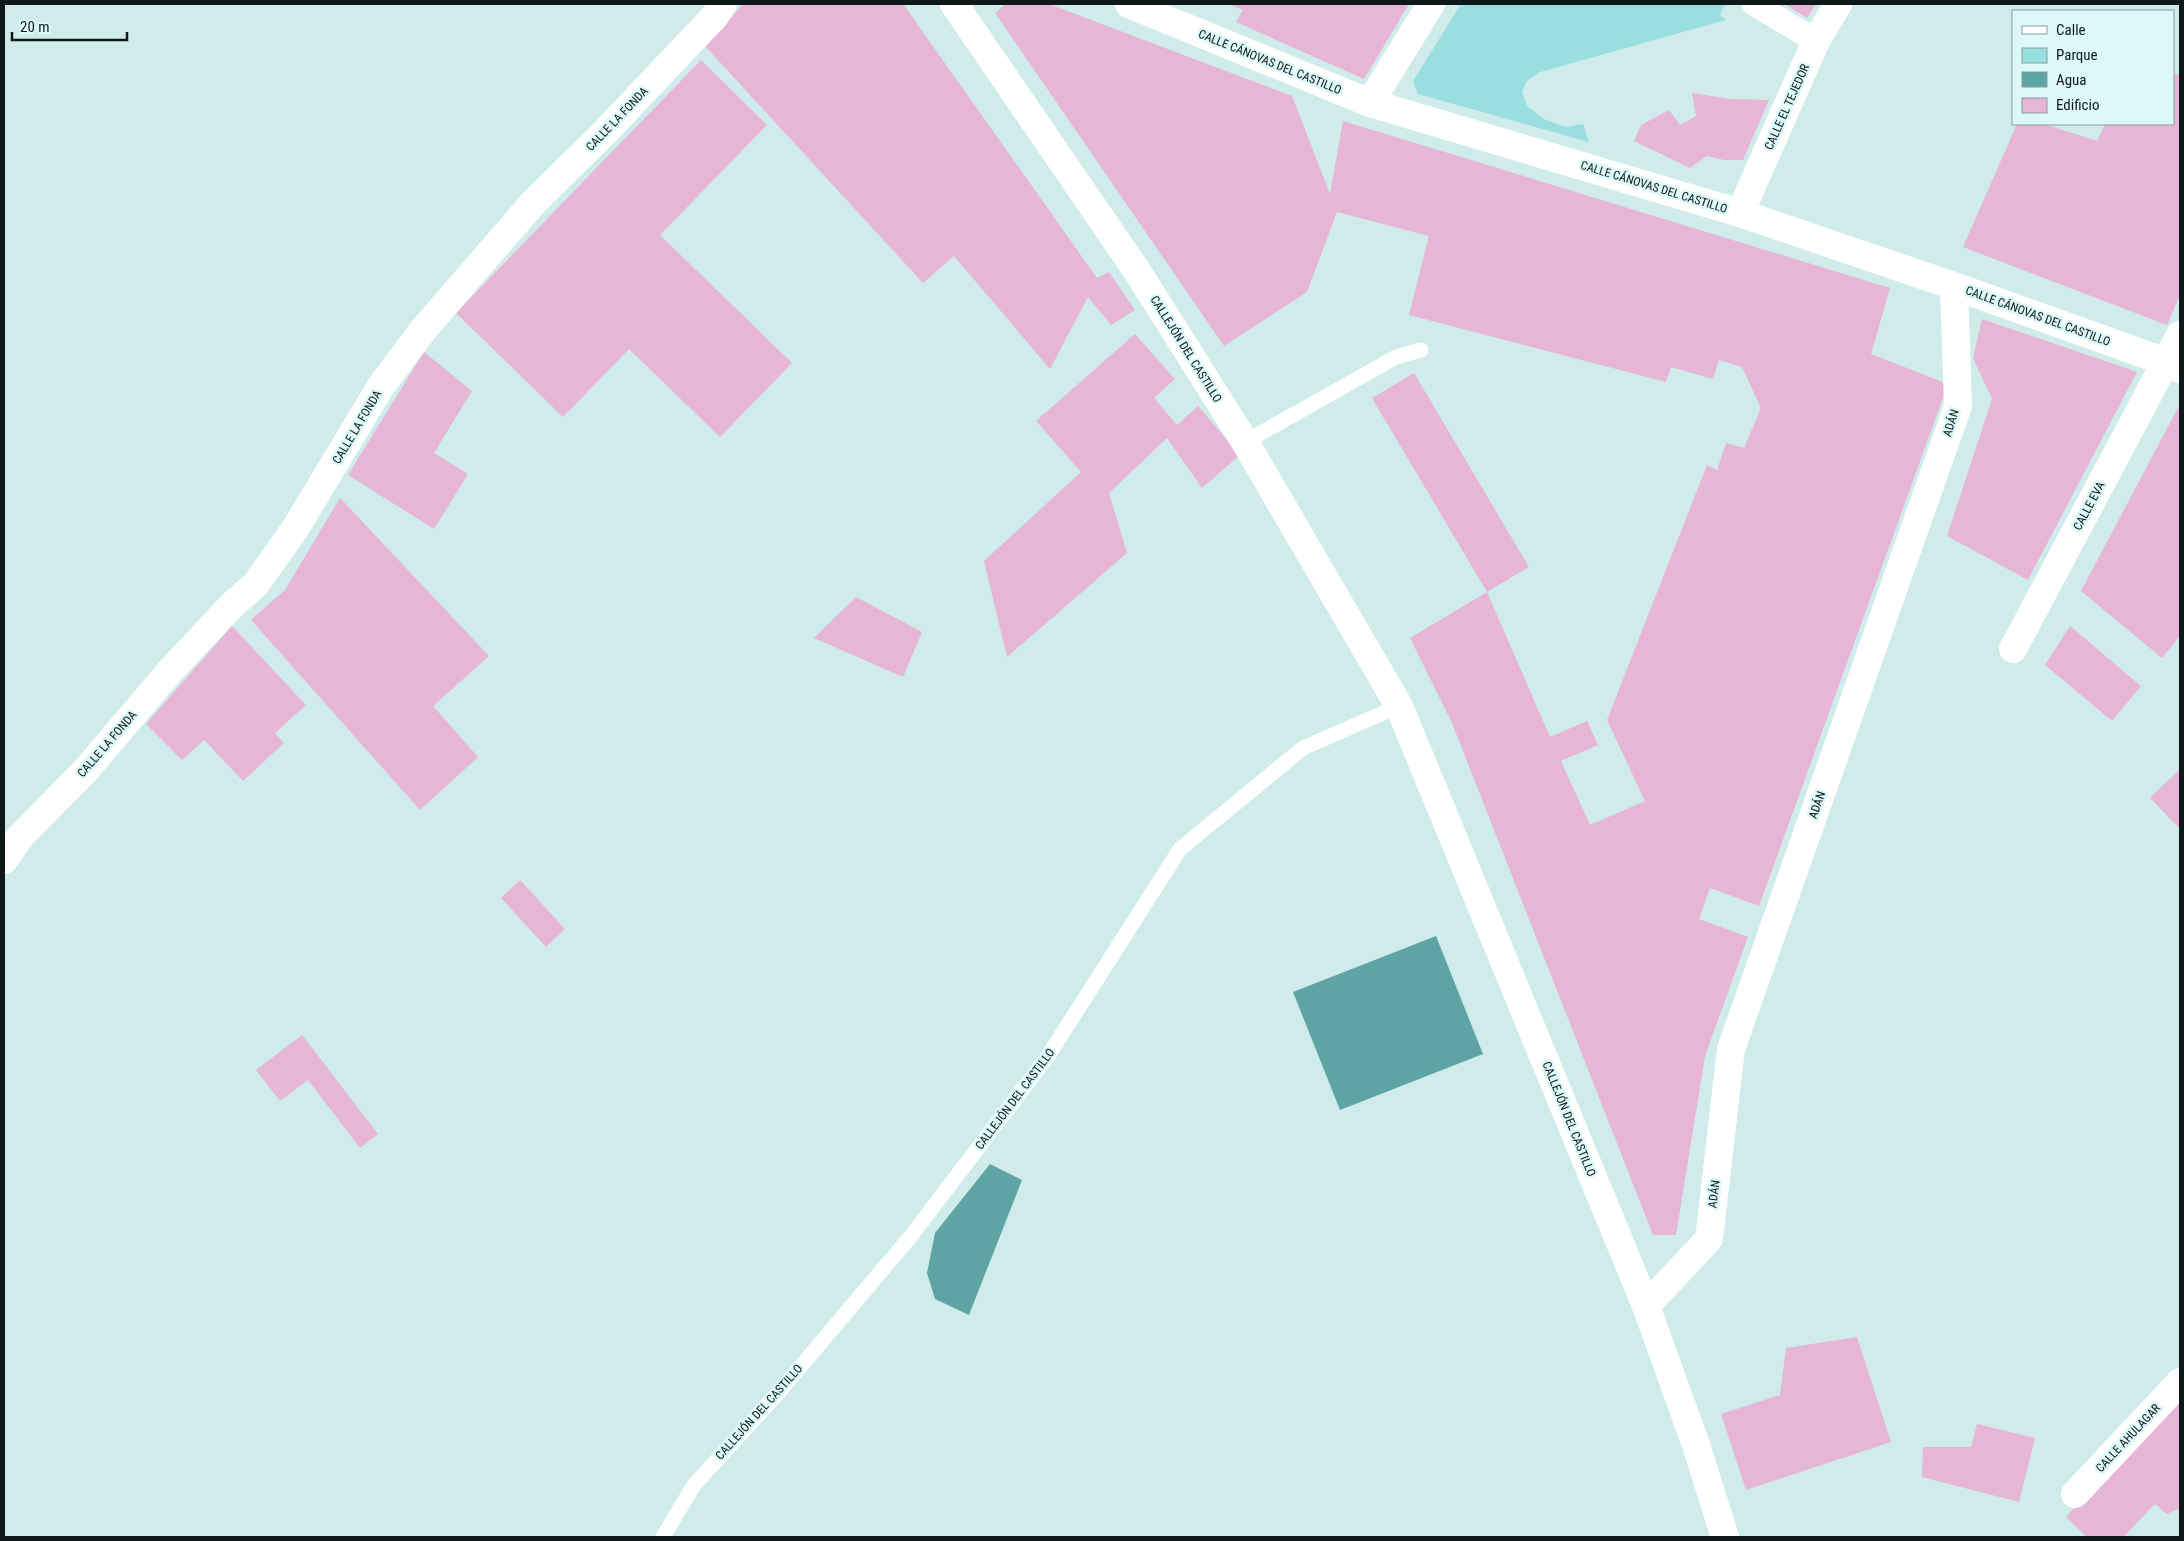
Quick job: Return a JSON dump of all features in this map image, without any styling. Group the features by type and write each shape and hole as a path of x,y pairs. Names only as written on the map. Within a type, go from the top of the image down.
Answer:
{"street":[{"name":"CALLE LA FONDA","path":"4,860 20,837 86,770 171,670 232,605 255,585 296,529 381,386 423,330 533,203 604,133 714,16 722,4"},
{"name":"CALLEJÓN DEL CASTILLO","path":"954,4 1137,271 1245,442 1398,706 1646,1306 1726,1537"},
{"name":"CALLE CÁNOVAS DEL CASTILLO","path":"1129,4 1370,103 1740,213 1954,286 2173,366"},
{"path":"1370,103 1431,4"},
{"path":"1754,4 1816,41"},
{"name":"CALLE EL TEJEDOR","path":"1740,213 1816,41 1838,4"},
{"name":"ADÁN","path":"1646,1306 1709,1239 1731,1049 1958,406 1954,286"},
{"name":"CALLE EVA","path":"2013,650 2173,366 2180,335"},
{"name":"CALLE AHULAGAR","path":"2075,1494 2180,1382"}],"lane":[{"path":"1245,442 1396,357 1421,350"},
{"name":"CALLEJÓN DEL CASTILLO","path":"663,1537 694,1485 779,1392 911,1236 1048,1056 1180,848 1303,748 1398,706"}],"green space":[{"path":"1461,4 1725,4 1720,15 1726,20 1540,72 1527,81 1522,92 1527,106 1544,119 1565,127 1583,124 1589,142 1418,94 1413,81"}],"water":[{"path":"1436,936 1483,1054 1340,1110 1293,992"},
{"path":"990,1164 1022,1180 969,1315 935,1299 927,1273 935,1233"}],"building":[{"path":"743,4 903,4 1097,278 1109,272 1135,310 1111,325 1088,297 1050,369 954,256 923,283 705,46"},
{"path":"1006,4 1049,4 1292,96 1330,194 1343,121 1890,288 1871,354 1948,384 1759,906 1710,888 1699,919 1748,937 1705,1056 1676,1235 1653,1235 1452,723 1410,638 1487,592 1550,737 1587,721 1598,745 1561,761 1590,825 1645,801 1607,720 1707,465 1717,470 1726,443 1744,448 1761,408 1742,367 1719,360 1713,379 1671,367 1666,382 1409,315 1429,236 1337,212 1307,292 1224,346 995,13"},
{"path":"1229,4 1409,4 1364,79 1236,22 1243,10"},
{"path":"1785,4 1816,4 1807,18"},
{"path":"701,60 767,125 660,235 792,363 720,437 629,349 563,417 456,313"},
{"path":"2174,73 2180,76 2180,295 2167,325 1963,247 2017,125 2047,125 2097,141 2105,125 2174,125"},
{"path":"1692,93 1730,99 1769,100 1743,160 1724,160 1707,156 1690,168 1634,141 1641,125 1669,110 1680,125 1696,116"},
{"path":"1982,319 2137,372 2028,580 1947,536 1992,399 1973,358"},
{"path":"1135,334 1175,379 1154,398 1177,425 1198,406 1240,455 1202,488 1167,438 1109,493 1127,553 1007,657 984,561 1081,472 1036,421"},
{"path":"424,352 472,391 434,453 468,474 434,529 348,475"},
{"path":"1414,373 1529,567 1487,592 1372,398"},
{"path":"2180,404 2180,636 2162,658 2081,591"},
{"path":"340,498 489,656 433,706 478,757 420,810 251,620 285,590"},
{"path":"856,597 922,632 903,677 814,638"},
{"path":"232,626 306,705 275,733 284,743 243,781 204,740 182,760 146,724"},
{"path":"2070,626 2141,686 2112,721 2045,665"},
{"path":"2180,769 2180,829 2150,798"},
{"path":"520,880 565,929 546,947 501,898"},
{"path":"302,1035 378,1134 360,1148 308,1080 280,1101 256,1070"},
{"path":"1857,1337 1891,1442 1746,1490 1721,1414 1780,1395 1786,1348"},
{"path":"2180,1397 2180,1508 2167,1514 2155,1504 2123,1537 2087,1537 2066,1517"},
{"path":"1977,1424 2035,1438 2019,1502 1922,1477 1923,1447 1971,1447"}]}
